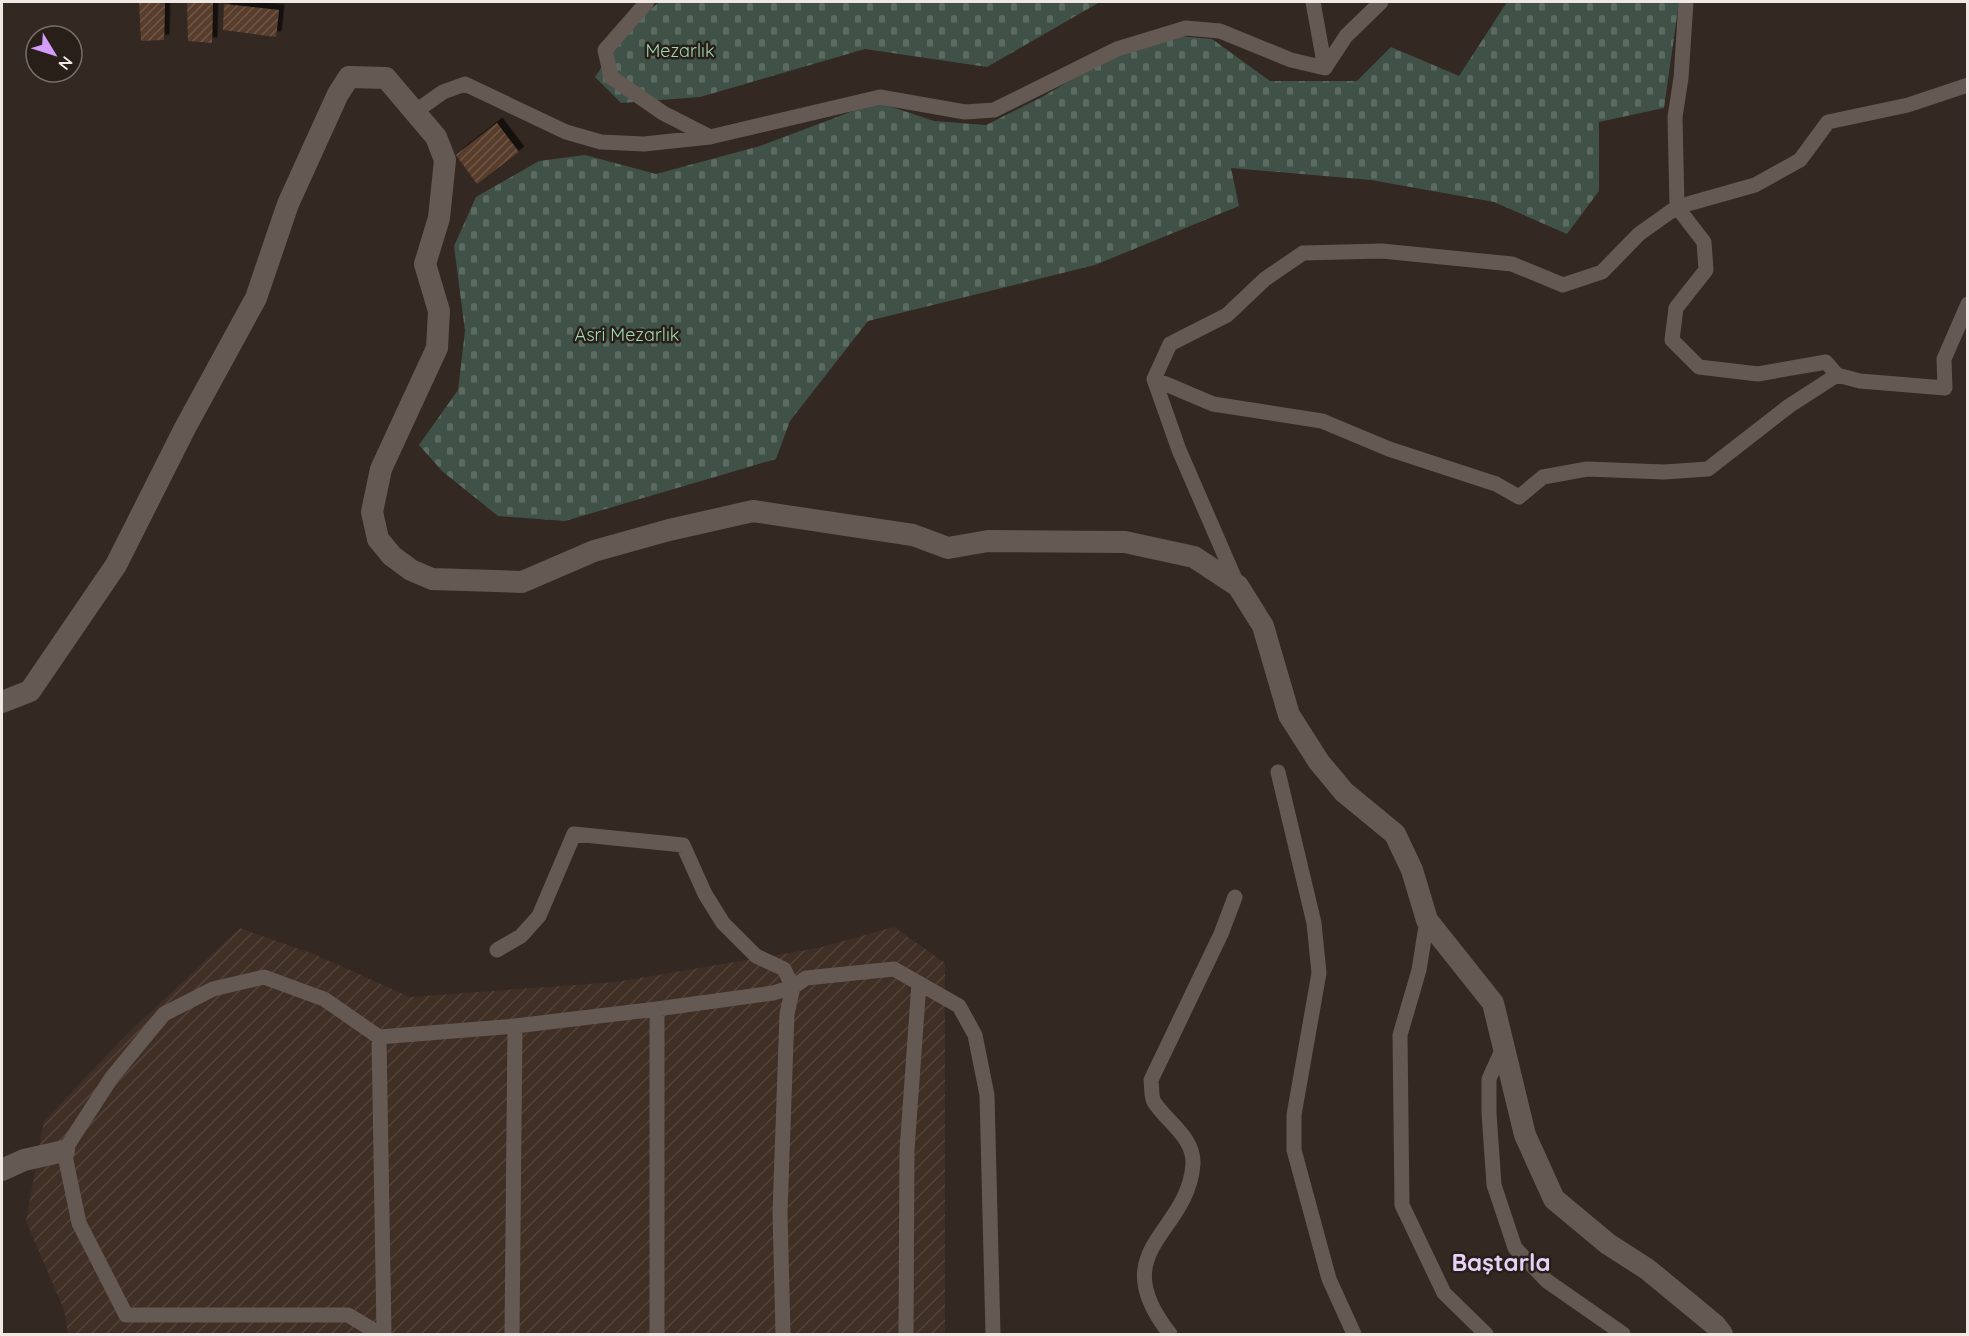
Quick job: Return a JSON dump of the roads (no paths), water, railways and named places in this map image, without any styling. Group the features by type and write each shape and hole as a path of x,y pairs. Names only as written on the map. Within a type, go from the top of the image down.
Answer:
{"main road":[{"path":"2,702 30,691 116,565 185,428 256,298 288,204 349,77 386,78 436,137 445,160 440,218 425,264 439,311 437,348 381,469 372,512 378,539 392,556 411,570 432,579 522,582 594,551 669,530 753,511 913,535 948,548 988,542 1125,542 1194,557 1238,586 1263,626 1289,715 1319,762 1344,792 1395,834 1412,870 1427,920 1493,1003 1525,1135 1554,1199 1608,1244 1647,1269 1715,1325 1722,1335"},
{"path":"2,1170 24,1160 64,1151"}],"street":[{"path":"647,2 605,50 611,76 663,113 710,137"},
{"path":"1313,2 1325,68"},
{"path":"1325,68 1346,36 1381,2"},
{"path":"1686,2 1681,78 1675,117 1677,207 1704,242 1706,270 1677,308 1672,340 1699,367 1758,374 1826,362 1837,375 1860,381 1945,388 1944,358 1968,304"},
{"path":"416,111 443,92 465,84 566,132 601,142 644,144 710,137 880,97 965,112 994,110 1117,49 1186,28 1220,31 1291,60 1325,68"},
{"path":"1238,586 1179,450 1154,379 1170,344 1227,315 1265,279 1303,253 1382,251 1512,264 1563,285 1602,272 1639,234 1677,207 1755,185 1800,160 1828,122 1908,105 1968,85"},
{"path":"1154,379 1213,404 1322,421 1389,449 1496,484 1519,497 1543,477 1587,469 1664,472 1708,470 1789,406 1837,375"},
{"path":"1278,772 1314,923 1319,973 1294,1115 1294,1150 1329,1279 1354,1335"},
{"path":"497,950 521,936 539,916 574,834 683,845 705,894 723,922 756,956 784,969 793,987 787,1014 780,1212 783,1335"},
{"path":"1170,1335 1160,1322 1143,1282 1148,1254 1182,1198 1190,1178 1193,1161 1187,1141 1153,1101 1151,1080 1221,934 1235,897"},
{"path":"1427,920 1419,970 1400,1035 1402,1205 1444,1293 1486,1335"},
{"path":"382,1335 348,1315 126,1315 79,1223 64,1151 112,1077 164,1014 213,989 264,977 324,999 379,1037 515,1026 657,1009 773,993 793,987 806,978 894,969 959,1006 975,1035 987,1095 993,1335"},
{"path":"906,1335 907,1150 919,983"},
{"path":"657,1009 657,1335"},
{"path":"512,1335 515,1026"},
{"path":"379,1037 382,1335"},
{"path":"1503,1048 1489,1079 1489,1113 1494,1185 1515,1248 1547,1281 1623,1335"}],"district":[{"name":"Baştarla","path":"1501,1262"}],"park label":[{"name":"Mezarlık","path":"680,50"},
{"name":"Asri Mezarlık","path":"627,334"}]}
